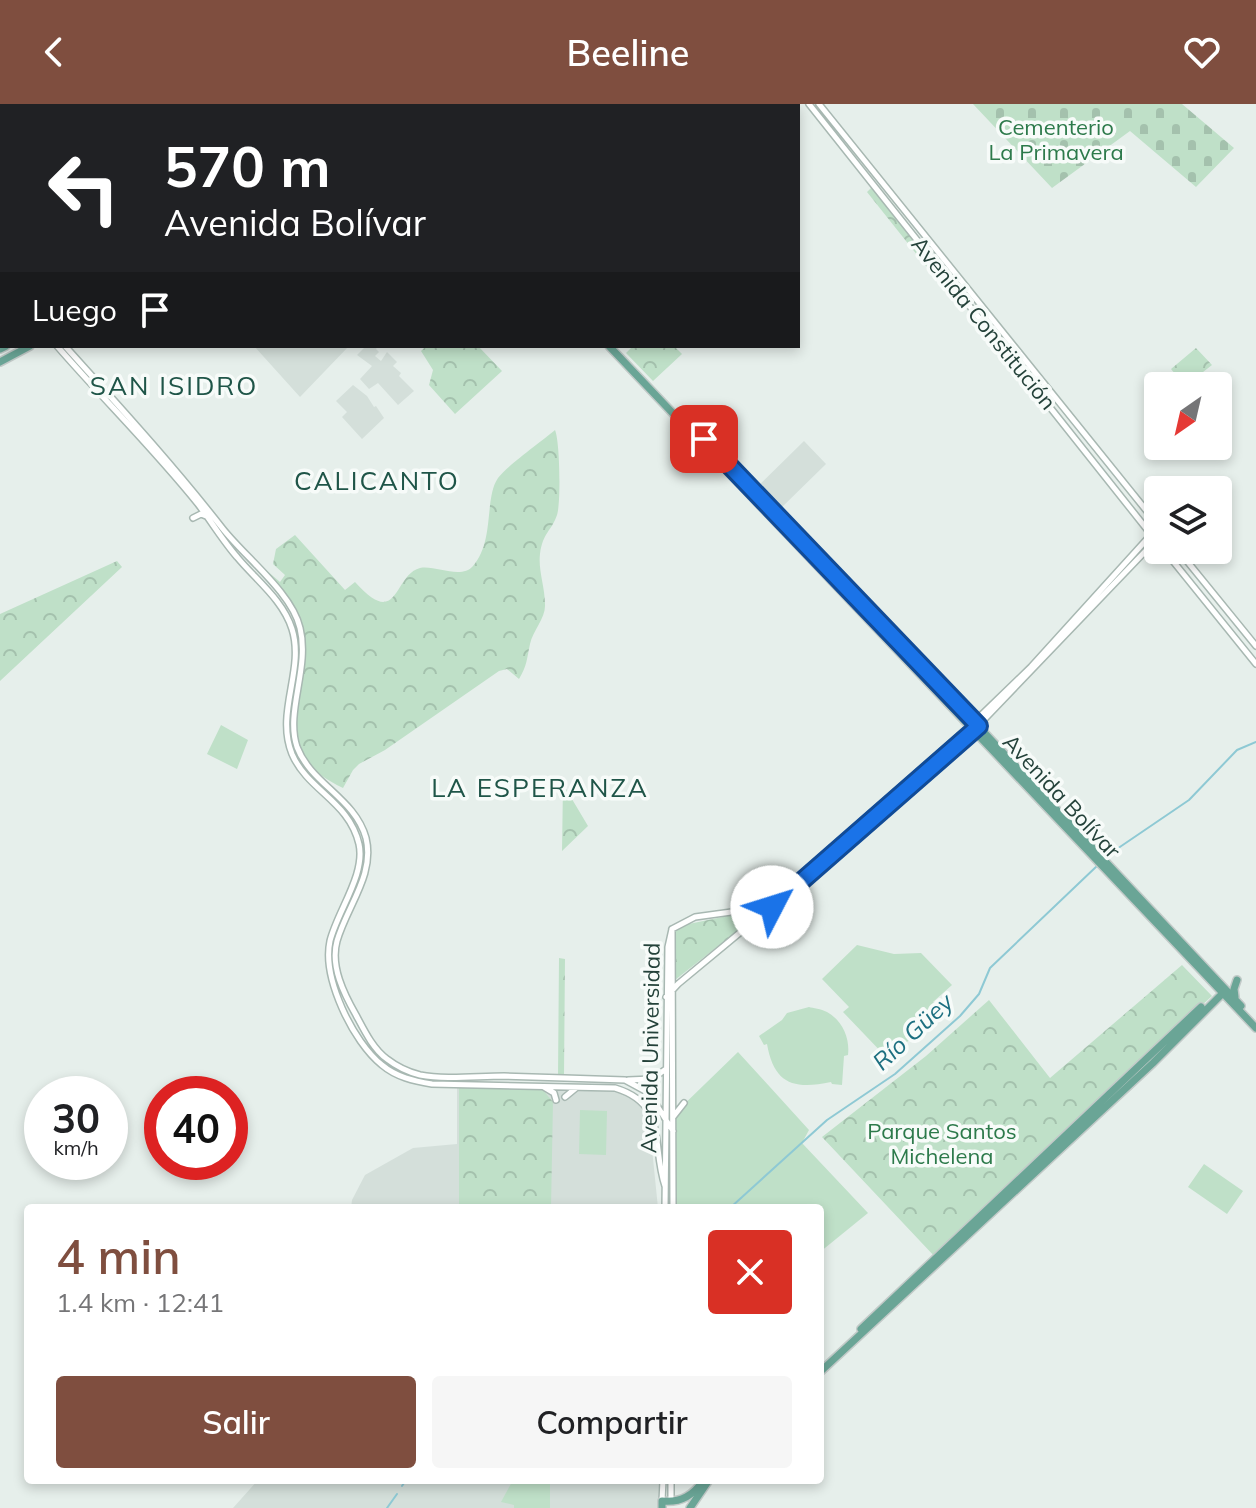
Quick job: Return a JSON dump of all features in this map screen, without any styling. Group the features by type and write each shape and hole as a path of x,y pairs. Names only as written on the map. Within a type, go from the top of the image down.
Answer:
{"main road":[{"path":"0,362 26,348"},
{"name":"Avenida Bolívar","path":"614,348 975,725 1256,1025"},
{"path":"824,1370 1153,1063 1212,1001 1220,987 1234,979 1233,1001 1212,1001"},
{"path":"1212,1001 1220,987"},
{"path":"666,1504 690,1496 703,1484"},
{"path":"689,1508 704,1484"}],"street":[{"name":"Avenida Constitución","path":"809,104 1144,524"},
{"name":"Avenida Constitución","path":"819,104 1144,509"},
{"path":"59,348 208,517 236,556 281,605 287,617 296,657 287,719 291,751 309,780 346,813 360,845 359,867 328,952 334,989 355,1030 381,1065 416,1082 615,1088 631,1093 653,1115 658,1160 665,1186"},
{"path":"67,348 294,609 301,628 303,665 293,730 296,745 311,770 351,808 366,837 368,854 365,875 337,941 336,963 342,989 374,1046 398,1066 429,1076 625,1080 652,1079 660,1076 666,1068"},
{"path":"193,518 201,514 208,517"},
{"path":"666,997 975,725 1144,551"},
{"path":"1175,564 1256,664"},
{"path":"1189,564 1256,646"},
{"path":"672,929 695,917 768,907"},
{"path":"740,909 750,913 752,923"},
{"name":"Avenida Universidad","path":"665,1204 673,989 672,929"},
{"name":"Avenida Universidad","path":"672,929 668,947 666,1068 669,1117 673,1131 673,1204"},
{"path":"625,1080 649,1093 669,1117 684,1103"},
{"path":"544,1086 554,1093 556,1100"},
{"path":"565,1097 576,1087"},
{"path":"664,1484 666,1504"},
{"path":"666,1504 670,1484"}],"shaded area":[{"path":"256,348 347,348 300,397"},
{"path":"364,348 377,348 379,352 375,356 381,361 387,352 397,362 393,366 401,373 399,376 414,391 398,405 378,383 369,389 360,379 372,366 357,355"},
{"path":"353,385 367,396 384,418 362,439 342,417 347,412 336,401"},
{"path":"804,441 826,464 778,511 756,488"},
{"path":"457,1086 615,1091 636,1100 649,1119 658,1204 352,1204 365,1175 413,1148 457,1144"},
{"path":"254,1484 659,1484 658,1508 233,1508"}],"green space":[{"name":"Cementerio La Primavera","path":"973,104 1182,104 1234,148 1196,187 1130,131 1052,188"},
{"path":"873,186 955,290 949,295 867,192"},
{"path":"424,348 480,348 502,371 455,414 429,385 433,370 421,351"},
{"path":"631,348 676,348 682,354 653,381 626,353"},
{"path":"1196,348 1212,365 1203,372 1173,372 1171,369"},
{"path":"555,430 559,459 557,515 543,541 540,554 545,609 519,679 507,669 499,671 385,750 359,764 343,788 318,773 303,756 297,738 295,719 303,654 299,622 286,600 263,574 266,570 280,582 285,575 273,564 276,549 295,535 345,590 355,582 369,596 380,601 388,601 411,573 420,568 455,572 468,570 480,556 484,545 491,497 498,478"},
{"path":"117,561 122,567 0,681 0,614"},
{"path":"221,725 248,740 237,769 207,754"},
{"path":"563,784 588,826 562,851"},
{"path":"742,913 749,917 746,924 675,980 675,930 679,926"},
{"path":"857,945 894,954 921,953 952,985 933,1002 943,1013 887,1058 843,1012 849,1007 822,979"},
{"path":"559,958 565,959 564,1076 558,1076"},
{"name":"Parque Santos Michelena","path":"1182,965 1212,996 936,1258 822,1137 926,1056 989,1000 1050,1078"},
{"path":"809,1007 833,1016 844,1031 848,1055 844,1056 842,1085 831,1082 806,1085 788,1081 775,1068 767,1044 764,1045 759,1036 787,1013"},
{"path":"738,1052 809,1130 802,1143 868,1213 824,1249 824,1204 676,1204 673,1115"},
{"path":"459,1088 543,1090 553,1102 551,1204 459,1204"},
{"path":"580,1110 607,1111 606,1155 579,1154"},
{"path":"1204,1164 1243,1191 1227,1214 1188,1187"},
{"path":"511,1484 550,1484 550,1508 514,1508 514,1505 501,1502"}],"waterway":[{"name":"Río Güey","path":"1111,853 1189,800 1237,750 1256,742"},
{"name":"Río Güey","path":"734,1204 827,1120 895,1074 960,1016 979,994 990,968 1098,865"},
{"path":"387,1508 397,1494"}],"district":[{"name":"SAN ISIDRO","path":"174,386"},
{"name":"CALICANTO","path":"377,481"},
{"name":"LA ESPERANZA","path":"540,788"}],"route":[{"path":"704,439 979,726 772,907"}]}
